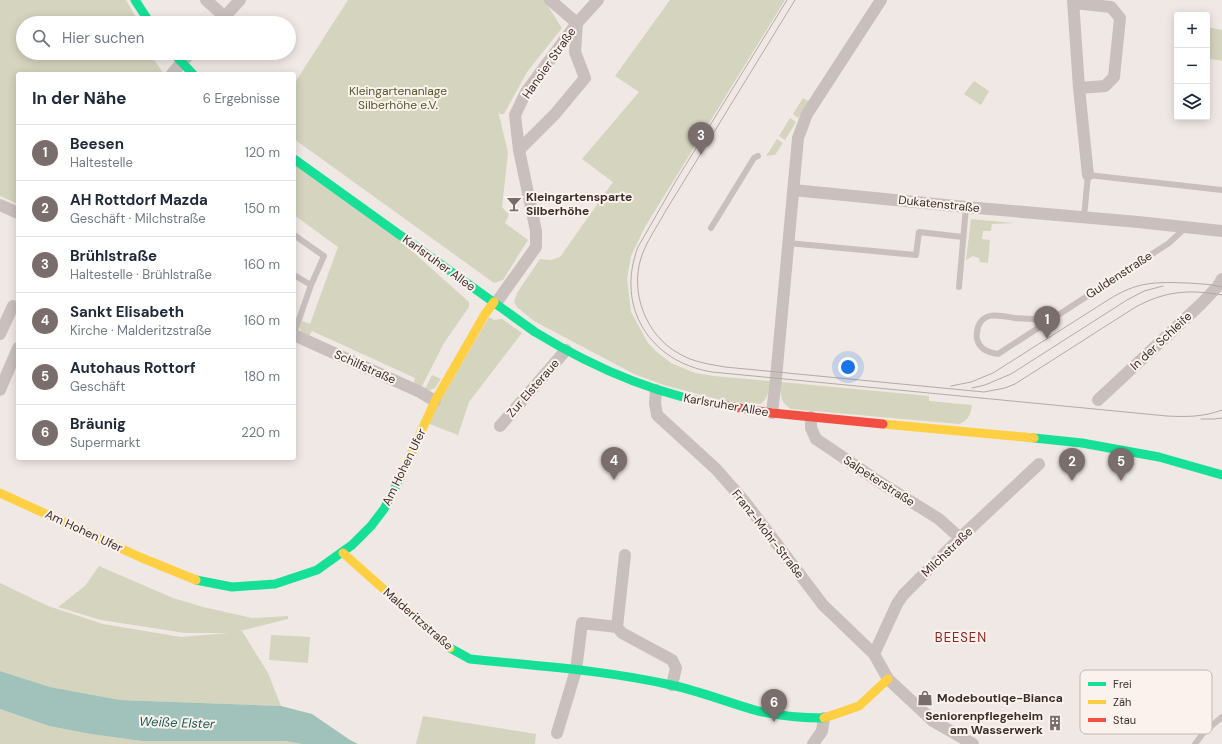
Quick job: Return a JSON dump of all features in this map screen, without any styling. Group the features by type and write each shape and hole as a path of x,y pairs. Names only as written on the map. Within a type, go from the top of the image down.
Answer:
{"street":[{"path":"135,0 145,16"},
{"path":"206,0 219,16"},
{"path":"226,16 240,0"},
{"name":"Hanoier Straße","path":"550,0 577,23"},
{"name":"Hanoier Straße","path":"495,303 536,247 536,231 519,150 515,115 526,92 577,23 598,0"},
{"path":"772,413 798,138 807,114 880,0"},
{"path":"1079,88 1105,86 1114,77 1120,18 1111,7 1074,2 1079,88 1088,175"},
{"name":"Hanoier Straße","path":"519,150 555,114 585,78 574,52 577,23"},
{"path":"179,60 191,72"},
{"path":"174,72 184,60"},
{"name":"Karlsruher Allee","path":"296,160 535,332 595,366 656,390 698,402 772,413 1082,443 1159,457 1222,475"},
{"name":"Dukatenstraße","path":"793,190 1084,217"},
{"path":"0,205 16,212"},
{"path":"1084,217 1222,231"},
{"name":"In der Schleife","path":"1098,400 1201,304 1218,286 1222,279"},
{"name":"Am Hohen Ufer","path":"0,493 142,558 192,579 232,587 276,584 316,570 342,553 371,526 384,509 394,492 435,401 485,314 495,303"},
{"path":"0,334 13,306 16,307"},
{"name":"Schilfstraße","path":"296,335 420,392 435,401"},
{"name":"Zur Elsteraue","path":"500,426 566,350"},
{"path":"0,390 16,353"},
{"name":"Franz-Mohr-Straße","path":"656,390 654,403 656,415 716,469 745,502 823,605 874,654 888,679 934,721 973,744"},
{"name":"Salpeterstraße","path":"811,417 811,428 816,439 878,481 939,519 960,538"},
{"name":"Milchstraße","path":"874,654 897,604 903,595 960,538 1039,464"},
{"name":"Malderitzstraße","path":"342,553 450,648 470,659 618,675 672,685 776,714 803,718 824,718 859,706 888,679"},
{"path":"616,627 625,555"},
{"path":"557,733 576,670 582,623 616,627 622,634 672,660 676,668 672,685"},
{"path":"813,744 822,731 824,718"}],"lane":[{"path":"711,228 754,158 758,156"},
{"path":"1084,217 1088,175 1222,190"},
{"path":"959,287 966,207"},
{"name":"Guldenstraße","path":"1049,320 993,315 984,318 979,325 976,334 978,343 985,351 998,354 1168,243 1186,227"},
{"path":"788,244 916,255 919,232 963,237"},
{"path":"296,236 324,256 311,285 296,328"},
{"path":"296,275 311,285"},
{"path":"1212,725 1222,717"},
{"path":"1195,744 1202,734"}],"green space":[{"path":"0,0 126,0 135,16 16,16 16,60 154,60 163,72 16,72 16,203 0,196"},
{"name":"Kleingartenanlage Silberhöhe e.V.","path":"348,0 544,0 562,28 527,72 504,114 500,114 498,110 508,153 502,207 509,215 505,223 528,240 503,280 494,283 296,140 296,81"},
{"path":"670,0 785,0 645,227 631,256 627,279 631,312 648,343 658,353 671,363 695,373 770,381 768,394 761,404 724,401 664,385 634,374 534,321 517,307 514,302 517,293 540,259 551,260 560,257 613,182 582,159 639,92 615,76"},
{"path":"1210,28 1222,30 1222,61 1210,59"},
{"path":"974,81 989,91 981,105 964,94"},
{"path":"803,98 810,102 798,118 793,114"},
{"path":"790,118 796,122 785,140 779,136"},
{"path":"777,139 783,143 775,155 766,156"},
{"path":"296,160 366,210 469,302 469,307 444,343 422,386 419,387 413,385 415,378 312,331 308,338 301,334 300,327 302,321 310,324 338,247 296,216"},
{"path":"971,219 1014,223 992,224 991,231 983,231 982,239 990,240 988,263 980,262 979,258 973,256 966,260"},
{"path":"489,317 494,320 502,319 522,333 469,402 458,435 427,423"},
{"path":"432,375 441,379 435,388 430,390 425,389"},
{"path":"781,382 929,396 929,401 972,405 968,417 965,421 959,424 791,409 787,407 783,401"},
{"path":"99,566 173,598 203,607 252,618 288,616 288,619 240,631 242,631 268,673 281,706 120,700 50,687 0,671 0,583 48,606 103,624 181,637 229,633 185,633 101,620 58,607 85,586"},
{"path":"271,635 310,637 308,663 269,660"},
{"path":"0,709 49,726 90,734 142,741 285,741 302,744 0,744"},
{"path":"423,716 536,734 535,744 416,744"}],"water":[{"name":"Weiße Elster","path":"0,671 50,687 120,700 281,706 312,714 358,744 302,744 285,741 142,741 90,734 49,726 0,709"}],"tram line":[{"path":"787,0 677,179 638,247 632,269 631,290 635,310 643,328 655,344 671,357 690,366 712,372 1167,416 1195,416 1222,410"},
{"path":"795,0 665,212 649,240 641,258 638,271 638,285 639,299 643,312 657,335 678,353 695,361 725,367 984,392 1005,388 1015,384 1145,302 1177,293 1199,292 1222,295"},
{"path":"951,386 971,382 993,373 1108,300 1129,289 1156,283 1188,283 1222,287"},
{"path":"972,388 985,385 1011,374 1127,300 1144,291 1163,286"},
{"path":"1201,419 1222,418"}],"traffic: fast":[{"path":"135,0 145,16"},
{"path":"180,60 191,72"},
{"path":"296,160 535,332 557,345 603,369 651,388 727,406"},
{"path":"1034,438 1082,443 1159,457 1222,475"},
{"path":"196,580 232,587 275,584 317,570 352,545 371,526 384,509 400,478"},
{"path":"450,648 470,659 571,669 646,680 704,694 766,713 808,718 824,718"}],"traffic: slow":[{"path":"400,478 435,401 485,314 494,302"},
{"path":"883,424 1034,438"},
{"path":"0,493 142,558 196,580"},
{"path":"343,553 450,648"},
{"path":"824,718 859,706 888,679"}],"traffic: jam":[{"path":"727,406 772,413 883,424"}],"place":[{"name":"Brühlstraße","path":"701,155"},
{"name":"Kleingartensparte Silberhöhe","path":"514,204"},
{"name":"Beesen","path":"1047,339"},
{"name":"Sankt Elisabeth","path":"614,480"},
{"name":"AH Rottdorf Mazda","path":"1072,481"},
{"name":"Autohaus Rottorf","path":"1121,481"},
{"name":"Modeboutiqe-Bianca","path":"925,698"},
{"name":"Bräunig","path":"774,722"},
{"name":"Seniorenpflegeheim am Wasserwerk","path":"1055,723"}],"district":[{"name":"BEESEN","path":"961,637"}]}
